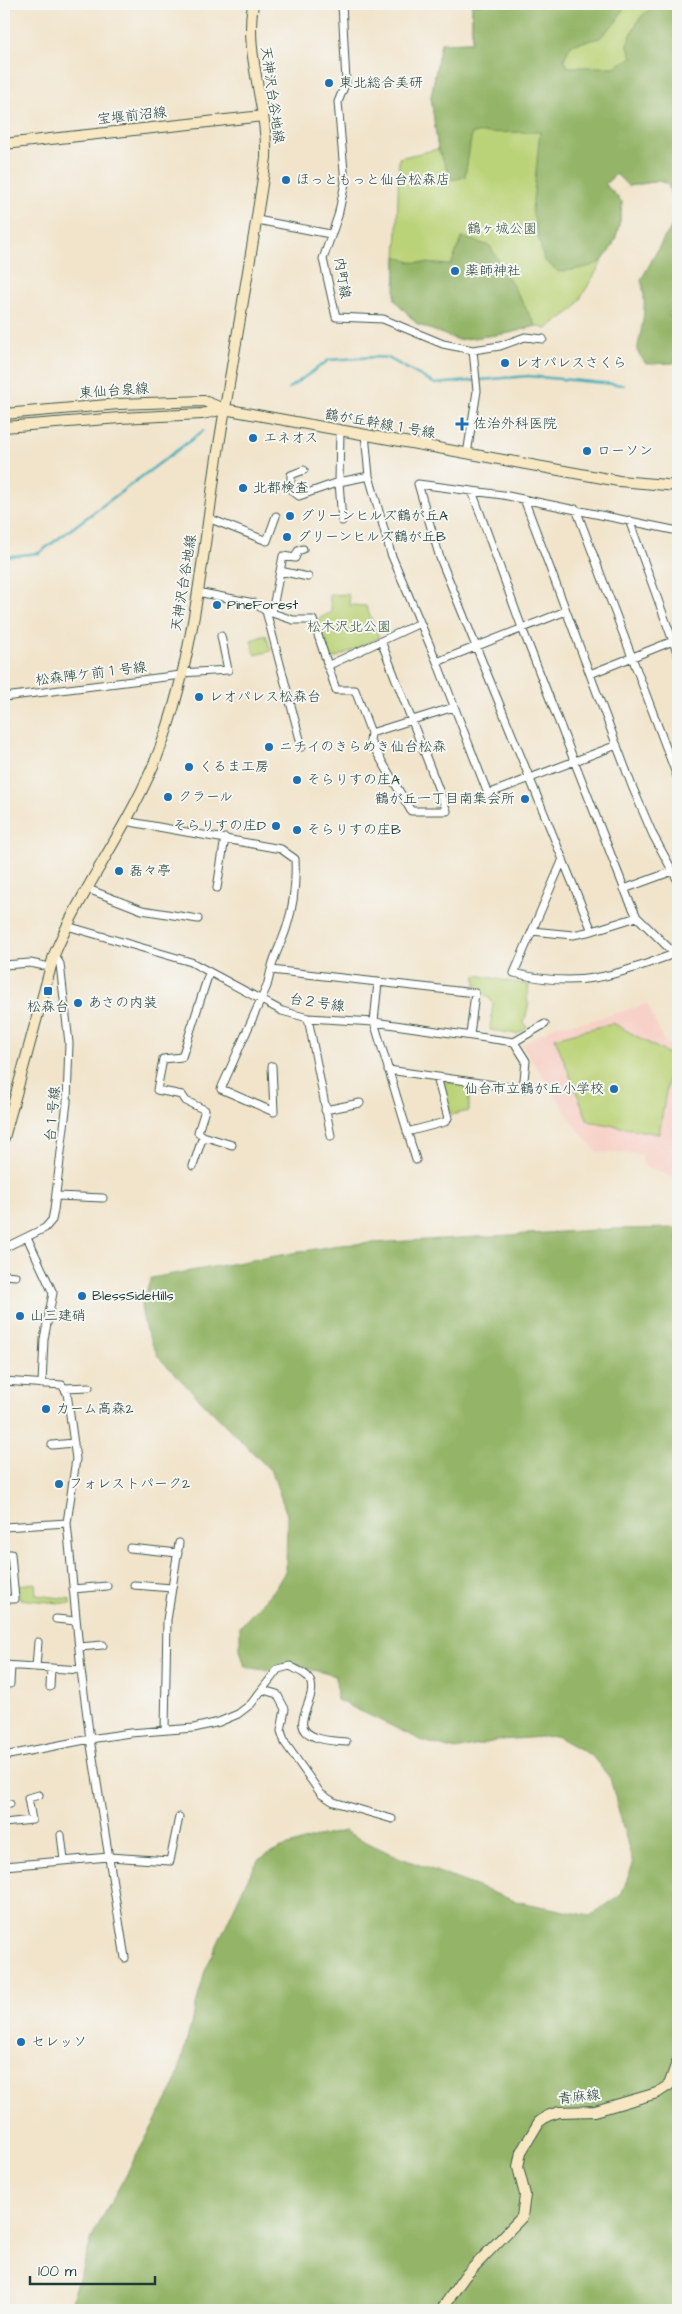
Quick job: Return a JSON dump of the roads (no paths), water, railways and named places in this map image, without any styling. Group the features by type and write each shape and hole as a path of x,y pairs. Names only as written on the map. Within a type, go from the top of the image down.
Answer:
{"street":[{"name":"天神沢台谷地線","path":"4,1138 54,955 67,926 125,822 161,747 181,674 197,592 224,409 266,158 266,130 249,30 253,4"},
{"name":"内町線","path":"342,4 346,82 338,102 345,183 338,216 323,258 336,317 383,319 443,344 473,350 500,346 525,337 543,339"},
{"name":"宝堰前沼線","path":"4,144 263,116"},
{"path":"257,220 330,234"},
{"path":"467,454 476,388 473,350"},
{"name":"東仙台泉線","path":"4,414 119,404 204,401 224,409"},
{"path":"4,428 120,418 202,414 224,409"},
{"name":"鶴が丘幹線１号線","path":"224,409 619,481 678,486"},
{"path":"340,430 339,482 342,521"},
{"path":"365,434 369,476 391,554 437,662 488,794 617,745"},
{"path":"304,470 291,475 291,490 299,496 339,482 369,476"},
{"path":"592,931 478,646 440,558 418,484 524,499 678,531"},
{"path":"472,491 522,628 624,888 637,917 676,955 600,978 565,982 541,980 514,973 563,859"},
{"path":"524,499 653,835 678,881"},
{"path":"576,509 678,779"},
{"path":"208,518 267,541 276,516"},
{"path":"629,520 675,640 678,655"},
{"path":"302,747 269,611 284,556 295,558 298,551 303,548"},
{"path":"280,571 308,576"},
{"path":"197,592 254,603 293,620 313,620 336,690 355,690 371,733 370,741 377,757 411,811 447,811 381,641"},
{"path":"437,662 566,611"},
{"path":"327,666 420,622"},
{"name":"松森陣ケ前１号線","path":"4,697 181,674 228,670 221,636"},
{"path":"590,674 675,640"},
{"path":"371,733 413,721 454,706"},
{"path":"125,822 281,849 295,859 296,883 287,926 274,955 267,986 221,1089 274,1112 272,1066"},
{"path":"217,888 225,838"},
{"path":"624,888 673,871"},
{"path":"88,888 142,910 198,919"},
{"path":"532,931 573,935 637,917"},
{"name":"台２号線","path":"67,926 191,962 282,1011 308,1018 374,1022 514,1042"},
{"name":"台１号線","path":"4,1248 45,1228 52,1220 57,1196 67,1102 69,1043 60,964 54,955"},
{"path":"4,965 30,962 50,967"},
{"path":"271,970 475,993 470,1035"},
{"path":"209,973 182,1057 163,1059 157,1090 182,1096 186,1101 205,1110 198,1132 203,1136 232,1146"},
{"path":"378,982 374,1022 416,1160"},
{"path":"308,1018 331,1136"},
{"path":"388,1070 523,1089 526,1061 514,1042 545,1024"},
{"path":"407,1132 445,1122 448,1118 437,1077"},
{"path":"325,1110 360,1103"},
{"path":"193,1166 203,1136"},
{"path":"57,1196 104,1198"},
{"path":"26,1237 53,1292 44,1339 42,1384"},
{"path":"4,1275 16,1276"},
{"path":"4,1382 62,1385 67,1393 76,1459 67,1523 81,1670 90,1739 125,1958"},
{"path":"64,1388 89,1387"},
{"path":"52,1445 74,1443"},
{"path":"4,1528 67,1523"},
{"path":"165,1730 167,1620 179,1543"},
{"path":"130,1548 178,1552"},
{"path":"4,1554 11,1554 14,1599 4,1600"},
{"path":"134,1585 172,1588"},
{"path":"73,1589 107,1586"},
{"path":"56,1619 76,1621"},
{"path":"36,1667 38,1642"},
{"path":"79,1647 103,1645"},
{"path":"10,1684 8,1665 81,1670"},
{"path":"4,1756 90,1739 194,1728 219,1722 238,1714 251,1704 278,1669 290,1666 308,1677 312,1690 311,1700 302,1717 304,1728 314,1737 346,1742"},
{"path":"50,1687 51,1668"},
{"path":"263,1690 277,1694 285,1709 281,1731 285,1743 321,1794 334,1802 392,1819"},
{"path":"4,1823 32,1820 28,1798 39,1795"},
{"path":"4,1866 109,1856 170,1861 180,1817"},
{"path":"61,1835 64,1860"},
{"name":"青麻線","path":"441,2310 465,2276 522,2216 525,2195 518,2167 529,2136 539,2122 547,2116 559,2112 595,2111 657,2093 669,2085 678,2060"}],"waterway":[{"path":"289,388 329,360 375,357 388,358 435,384 528,376 624,385"},
{"path":"4,557 39,553 203,431"}],"place":[{"name":"東北総合美研","path":"329,83"},
{"name":"ほっともっと仙台松森店","path":"286,180"},
{"name":"薬師神社","path":"455,271"},
{"name":"レオパレスさくら","path":"505,363"},
{"name":"佐治外科医院","path":"462,424"},
{"name":"エネオス","path":"253,438"},
{"name":"ローソン","path":"587,451"},
{"name":"北都検査","path":"243,488"},
{"name":"グリーンヒルズ鶴が丘A","path":"290,516"},
{"name":"グリーンヒルズ鶴が丘B","path":"287,537"},
{"name":"PineForest","path":"217,605"},
{"name":"レオパレス松森台","path":"199,697"},
{"name":"ニチイのきらめき仙台松森","path":"269,747"},
{"name":"くるま工房","path":"189,767"},
{"name":"そらりすの庄A","path":"297,780"},
{"name":"クラール","path":"168,797"},
{"name":"鶴が丘一丁目南集会所","path":"525,799"},
{"name":"そらりすの庄D","path":"276,826"},
{"name":"そらりすの庄B","path":"297,830"},
{"name":"磊々亭","path":"119,871"},
{"name":"松森台","path":"48,991"},
{"name":"あさの内装","path":"78,1003"},
{"name":"仙台市立鶴が丘小学校","path":"614,1089"},
{"name":"BlessSideHills","path":"82,1296"},
{"name":"山三建硝","path":"20,1316"},
{"name":"カーム高森2","path":"46,1409"},
{"name":"フォレストパーク2","path":"59,1484"},
{"name":"セレッソ","path":"21,2042"}],"park label":[{"name":"鶴ヶ城公園","path":"502,229"},
{"name":"松木沢北公園","path":"349,627"}]}
